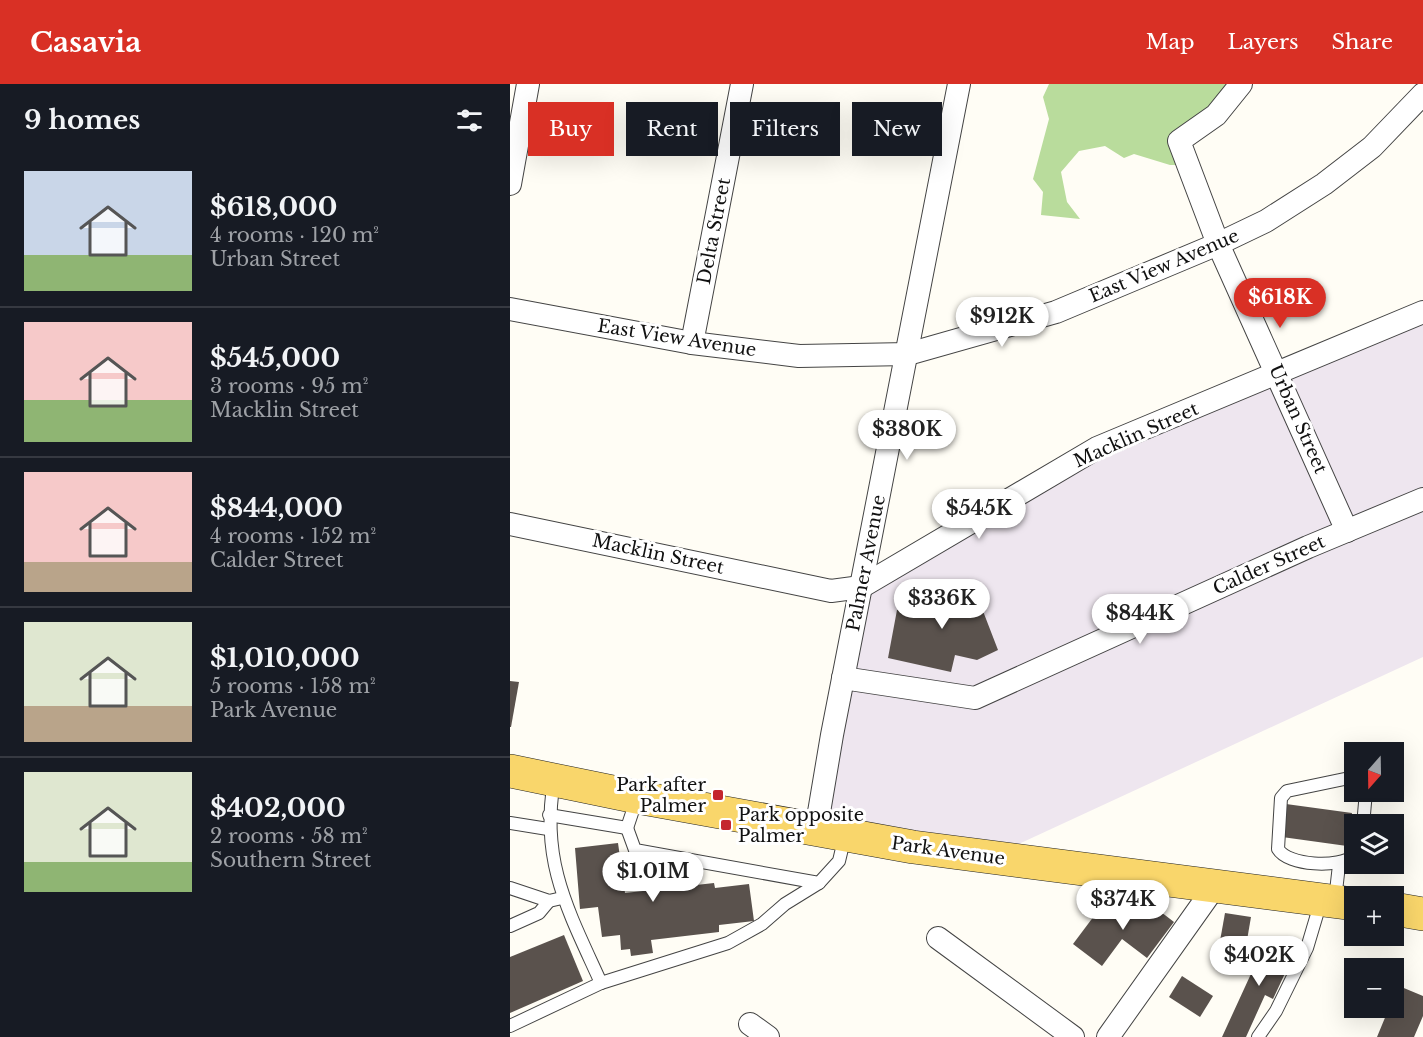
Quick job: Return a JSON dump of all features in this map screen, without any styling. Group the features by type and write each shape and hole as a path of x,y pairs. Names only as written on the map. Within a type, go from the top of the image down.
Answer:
{"main road":[{"name":"Park Avenue","path":"510,771 830,833 994,859 1216,885 1337,902"},
{"path":"1404,911 1423,914"}],"street":[{"path":"510,184 528,84"},
{"name":"Delta Street","path":"692,344 742,84"},
{"name":"Palmer Avenue","path":"830,833 843,678 959,84"},
{"name":"Urban Street","path":"1241,84 1216,115 1179,141 1218,244 1279,374 1347,531"},
{"name":"East View Avenue","path":"510,309 692,344 799,356 908,354 1056,312 1218,244 1266,221 1324,184 1371,147 1423,94"},
{"name":"Macklin Street","path":"510,525 831,591 861,587 1097,448 1423,312"},
{"name":"Calder Street","path":"843,678 975,698 1423,499"},
{"path":"1108,1037 1216,885"},
{"path":"938,938 1073,1037"}],"lane":[{"path":"1344,779 1287,790 1281,798 1278,849 1281,855 1288,859 1339,865 1344,862"},
{"path":"554,780 548,829 562,898 601,983"},
{"path":"637,797 627,828 635,850 819,883"},
{"path":"549,815 627,828"},
{"path":"510,823 548,829"},
{"path":"510,1026 601,983 728,943 762,924 785,904 819,883 839,861 830,833"},
{"path":"1258,1037 1276,1011 1307,948 1337,902 1339,865"},
{"path":"510,888 549,901 562,898"},
{"path":"510,926 539,912 549,901"}],"shaded area":[{"path":"1423,312 1423,657 995,855 824,825 857,601 1089,452"}],"green space":[{"path":"1049,84 1242,84 1180,141 1182,165 1170,165 1134,154 1124,158 1105,146 1079,151 1061,172 1067,202 1080,219 1041,215 1043,192 1033,179 1049,119 1043,97"}],"building":[{"path":"971,580 998,650 977,660 955,655 951,672 888,658 897,610"},
{"path":"510,681 519,682 511,727 510,727"},
{"path":"1286,804 1352,813 1344,814 1344,846 1282,837"},
{"path":"618,843 625,893 714,883 715,888 749,884 754,921 719,925 719,932 651,940 653,953 631,956 630,949 621,950 620,935 602,937 598,907 580,909 575,848"},
{"path":"1144,899 1174,922 1147,958 1122,939 1102,966 1073,944 1106,900 1130,918"},
{"path":"1225,913 1251,917 1246,946 1220,941"},
{"path":"564,935 583,981 510,1013 510,957"},
{"path":"1267,939 1295,952 1273,999 1265,995 1246,1037 1222,1037"},
{"path":"1182,976 1213,996 1200,1017 1169,997"},
{"path":"1404,988 1423,996 1423,1016 1414,1037 1377,1037 1385,1018 1404,1018"}],"place":[{"name":"Park after Palmer","path":"718,795"},
{"name":"Park opposite Palmer","path":"726,825"}]}
